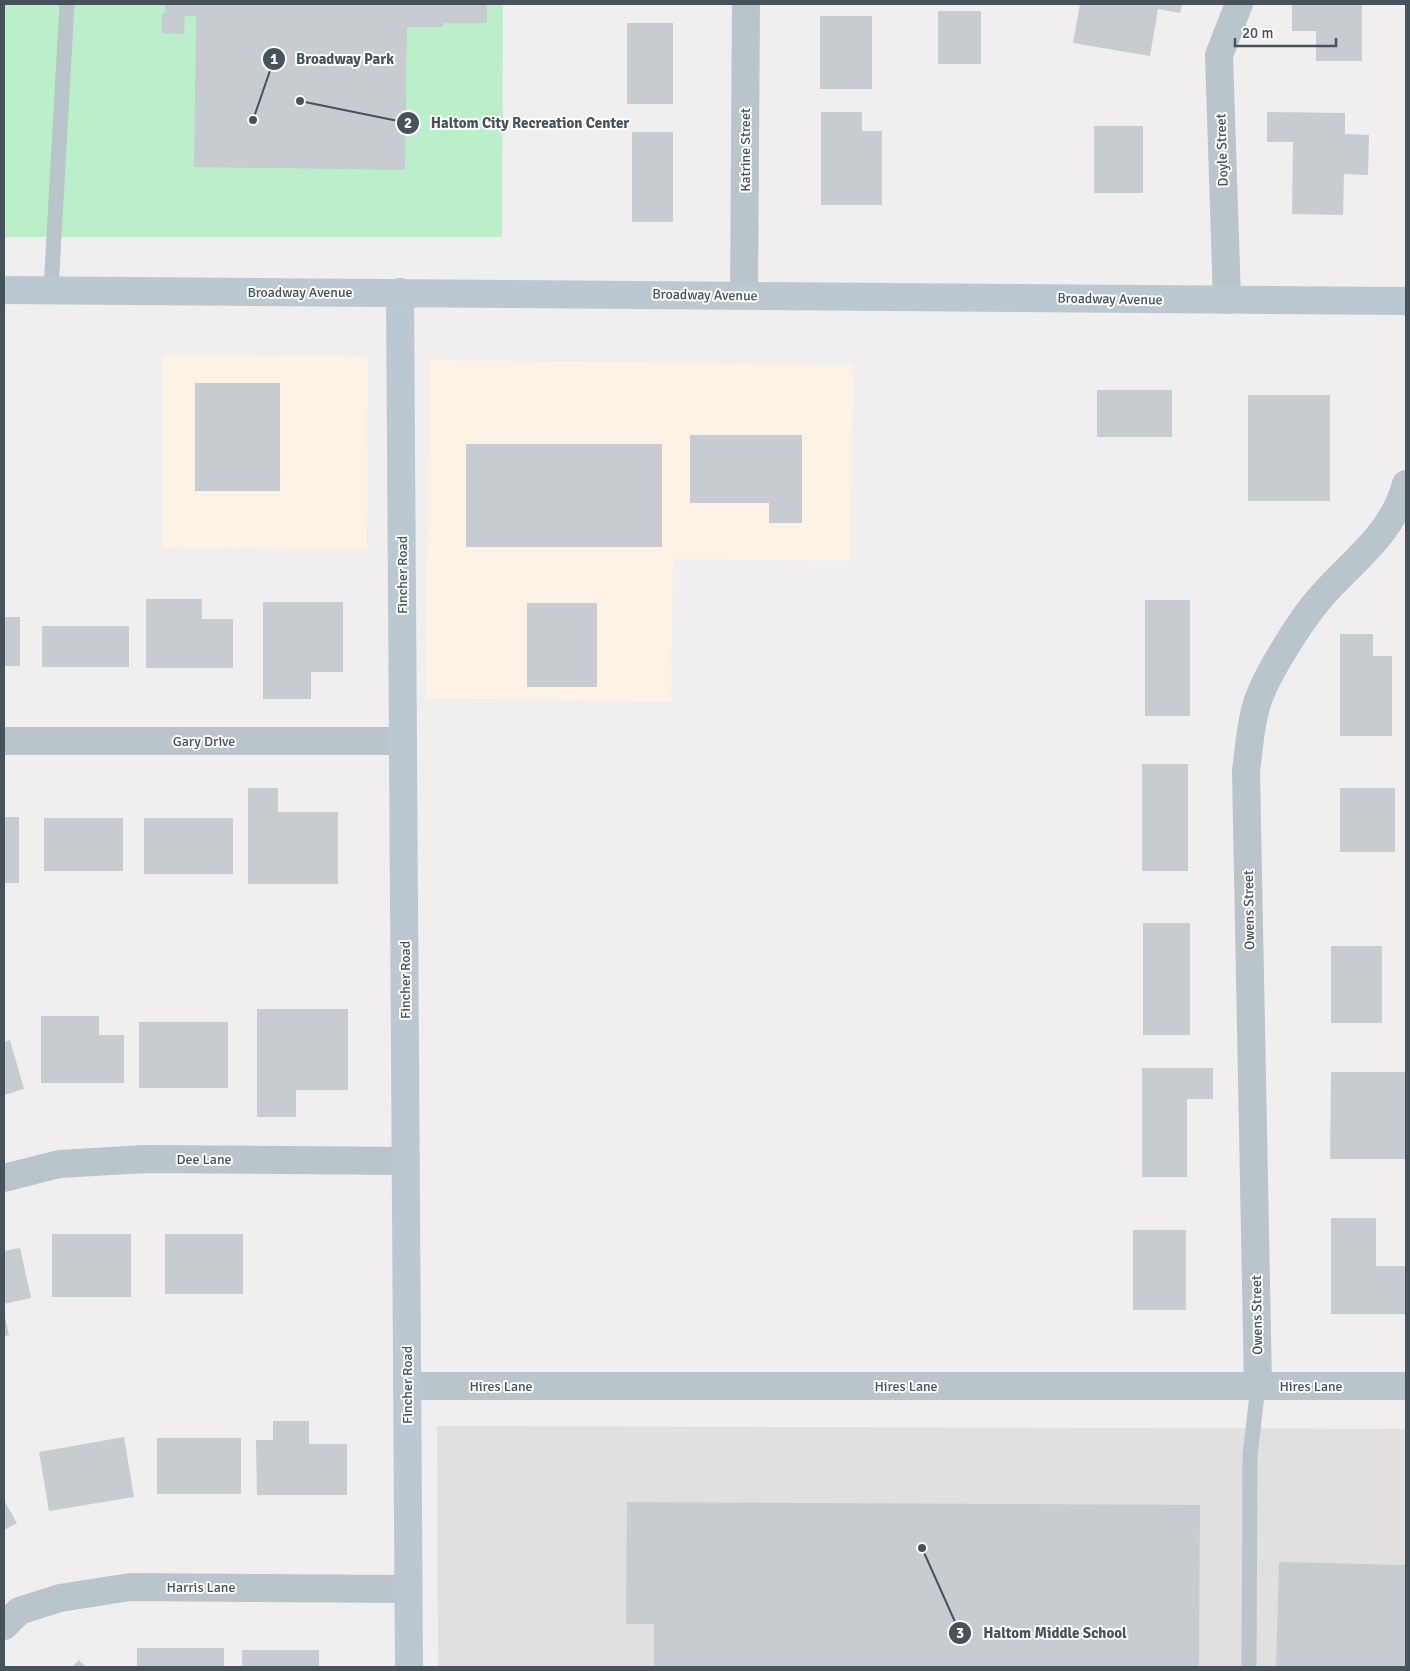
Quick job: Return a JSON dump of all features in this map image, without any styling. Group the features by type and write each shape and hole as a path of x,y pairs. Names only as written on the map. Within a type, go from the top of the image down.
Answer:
{"main road":[{"name":"Broadway Avenue","path":"4,290 1406,301"},
{"name":"Fincher Road","path":"400,292 408,1667"}],"street":[{"name":"Katrine Street","path":"744,296 746,4"},
{"name":"Doyle Street","path":"1227,300 1219,55 1238,4"},
{"name":"Owens Street","path":"1258,1386 1246,771 1256,706 1278,660 1319,599 1379,537 1401,505 1406,484"},
{"name":"Gary Drive","path":"4,741 403,741"},
{"name":"Dee Lane","path":"4,1178 60,1164 145,1159 406,1161"},
{"name":"Hires Lane","path":"407,1386 1406,1386"},
{"name":"Harris Lane","path":"4,1626 19,1610 60,1598 130,1587 408,1589"}],"lane":[{"path":"51,290 67,4"},
{"path":"1249,1667 1250,1456 1258,1386"}],"shaded area":[{"path":"163,355 368,356 367,549 163,548"},
{"path":"430,360 853,365 850,561 673,559 671,702 426,698"},
{"path":"437,1426 1406,1429 1406,1667 438,1667"}],"green space":[{"path":"4,4 503,4 502,237 4,237"}],"building":[{"path":"165,4 487,4 487,23 443,23 443,27 407,27 405,170 194,167 196,16 185,16 184,34 162,33 162,13 165,13"},
{"path":"1080,4 1182,4 1180,13 1158,9 1150,56 1073,43"},
{"path":"1292,4 1362,4 1362,61 1316,61 1316,31 1292,31"},
{"path":"938,11 981,11 981,64 938,64"},
{"path":"820,16 872,16 872,89 820,89"},
{"path":"627,23 673,23 673,104 627,104"},
{"path":"821,112 862,112 862,131 882,131 882,205 821,205"},
{"path":"1267,112 1345,113 1345,134 1369,135 1368,175 1344,174 1343,215 1292,214 1293,142 1267,142"},
{"path":"1094,126 1143,126 1143,193 1094,193"},
{"path":"632,132 673,132 673,222 632,222"},
{"path":"195,383 280,383 280,491 195,491"},
{"path":"1097,390 1172,390 1172,437 1097,437"},
{"path":"1248,395 1330,395 1330,501 1248,501"},
{"path":"690,435 802,435 802,523 769,523 769,503 690,503"},
{"path":"466,444 662,444 662,547 466,547"},
{"path":"146,599 202,599 202,619 233,619 233,668 146,668"},
{"path":"1145,600 1190,600 1190,716 1145,716"},
{"path":"263,602 343,602 343,672 311,672 311,699 263,699"},
{"path":"527,603 597,603 597,687 527,687"},
{"path":"4,617 20,617 20,666 4,666"},
{"path":"42,626 129,626 129,667 42,667"},
{"path":"1340,634 1373,634 1373,656 1392,656 1392,736 1340,736"},
{"path":"1142,764 1188,764 1188,871 1142,871"},
{"path":"248,788 278,788 278,812 338,812 338,884 248,884"},
{"path":"1340,788 1395,788 1395,852 1340,852"},
{"path":"4,817 19,817 19,883 4,883"},
{"path":"44,818 123,818 123,871 44,871"},
{"path":"144,818 233,818 233,874 144,874"},
{"path":"1143,923 1190,923 1190,1035 1143,1035"},
{"path":"1331,946 1382,946 1382,1023 1331,1023"},
{"path":"257,1009 348,1009 348,1090 296,1090 296,1117 257,1117"},
{"path":"41,1016 99,1016 99,1035 124,1035 124,1083 41,1083"},
{"path":"139,1022 228,1022 228,1088 139,1088"},
{"path":"10,1040 24,1089 4,1095 4,1042"},
{"path":"1142,1068 1213,1068 1213,1099 1187,1099 1187,1177 1142,1177"},
{"path":"1331,1072 1406,1072 1405,1159 1330,1159"},
{"path":"1331,1218 1376,1218 1376,1266 1406,1266 1406,1314 1331,1314"},
{"path":"1133,1230 1186,1230 1186,1310 1133,1310"},
{"path":"52,1234 131,1234 131,1297 52,1297"},
{"path":"165,1234 243,1234 243,1294 165,1294"},
{"path":"20,1248 31,1298 4,1304 4,1251"},
{"path":"4,1313 9,1335 4,1336"},
{"path":"273,1421 309,1421 309,1444 347,1444 347,1495 257,1495 256,1440 273,1440"},
{"path":"124,1437 134,1497 49,1511 39,1452"},
{"path":"157,1438 241,1438 241,1494 157,1494"},
{"path":"4,1500 17,1523 4,1530"},
{"path":"627,1502 1200,1505 1199,1667 654,1667 654,1624 626,1624"},
{"path":"1279,1562 1406,1565 1406,1667 1276,1667"},
{"path":"137,1648 224,1648 224,1667 137,1667"},
{"path":"242,1650 319,1650 319,1667 242,1667"},
{"path":"79,1660 86,1667 72,1667"}],"place":[{"name":"Haltom City Recreation Center","path":"300,101"},
{"name":"Broadway Park","path":"253,120"},
{"name":"Haltom Middle School","path":"922,1548"}]}
